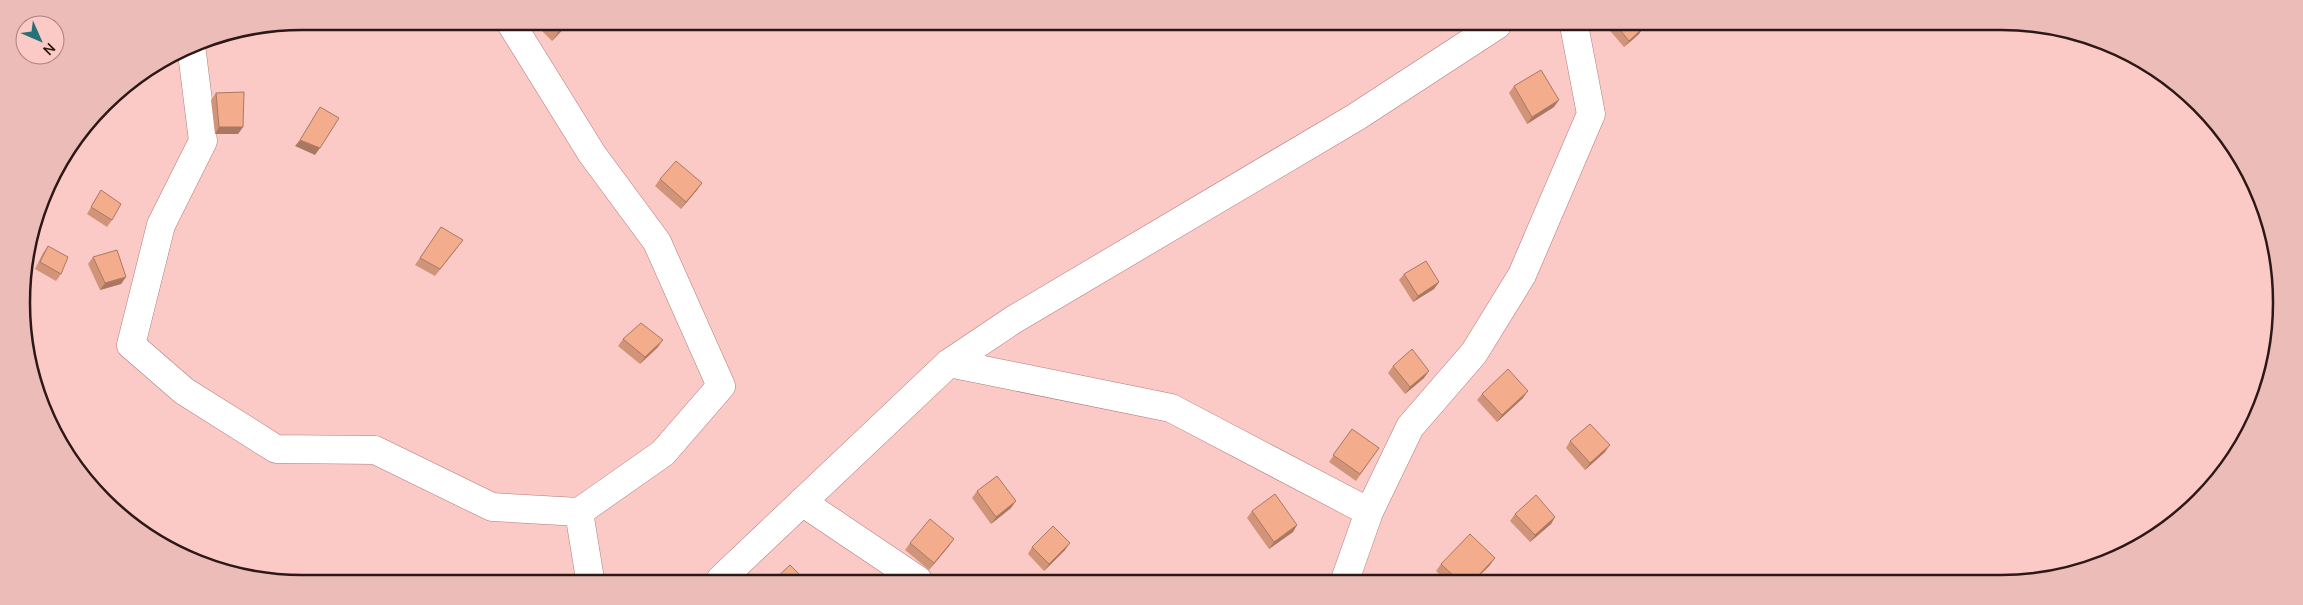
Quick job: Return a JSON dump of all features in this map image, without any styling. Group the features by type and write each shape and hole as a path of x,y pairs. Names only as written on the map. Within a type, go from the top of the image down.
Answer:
{"street":[{"path":"192,54 203,141 161,225 131,344 184,391 276,449 375,450 492,507 579,512 662,452 721,386 657,242 592,154 515,30"},
{"path":"725,575 949,363 1013,320 1356,117 1489,30"},
{"path":"1347,575 1370,512 1410,427 1474,353 1522,275 1591,114 1575,30"},
{"path":"949,363 1171,408 1370,512"},
{"path":"802,502 911,575"},
{"path":"579,512 589,575"}],"building":[{"path":"1620,30 1641,30 1629,41"},
{"path":"1541,70 1559,100 1532,117 1514,86"},
{"path":"244,92 243,127 219,127 216,93"},
{"path":"320,107 339,118 320,148 300,140"},
{"path":"676,161 702,183 686,202 660,179"},
{"path":"101,190 121,204 112,220 91,207"},
{"path":"441,227 463,240 440,269 420,258"},
{"path":"48,246 68,257 61,274 40,262"},
{"path":"117,250 126,277 105,283 93,257"},
{"path":"1426,261 1439,282 1418,296 1404,274"},
{"path":"641,323 663,340 645,357 623,339"},
{"path":"1412,349 1429,371 1410,387 1393,366"},
{"path":"1508,369 1528,391 1502,415 1482,394"},
{"path":"1590,424 1610,445 1590,463 1570,441"},
{"path":"1352,429 1379,448 1360,474 1333,455"},
{"path":"997,476 1016,501 996,517 977,491"},
{"path":"1275,494 1297,525 1274,542 1252,511"},
{"path":"1536,495 1555,517 1535,535 1515,514"},
{"path":"930,519 954,539 934,563 910,543"},
{"path":"1053,526 1070,543 1049,564 1032,547"},
{"path":"1470,534 1495,558 1479,575 1453,575 1441,564"},
{"path":"790,565 800,575 779,575"}]}
